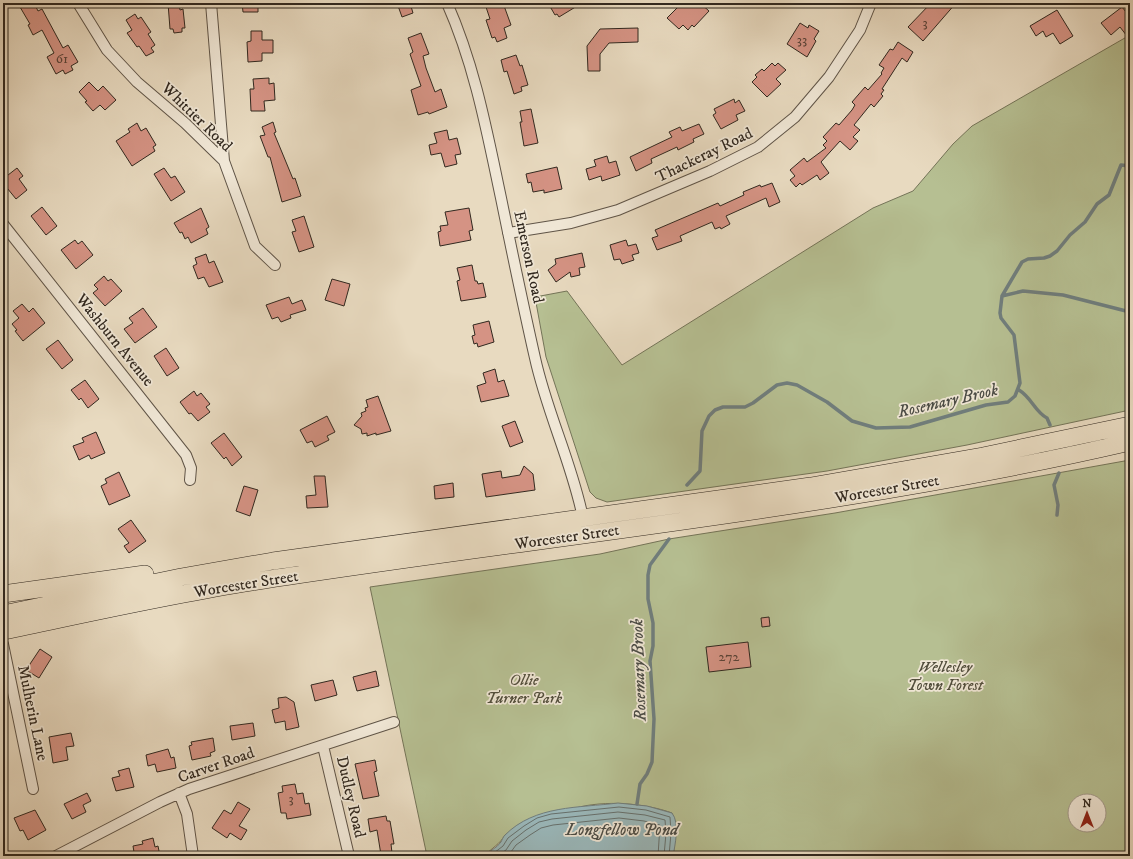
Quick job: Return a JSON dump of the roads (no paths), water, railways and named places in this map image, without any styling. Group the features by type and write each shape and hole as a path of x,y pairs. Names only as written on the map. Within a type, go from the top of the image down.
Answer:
{"highway":[{"name":"Worcester Street","path":"3,614 174,579 273,561 811,486 989,454 1130,425"},
{"name":"Worcester Street","path":"3,631 224,586 791,506 1040,462 1130,442"},
{"path":"3,594 140,575 273,561"}],"street":[{"name":"Whittier Road","path":"78,3 107,50 137,82 185,123 224,161 255,246 275,265"},
{"path":"211,3 224,161"},
{"name":"Emerson Road","path":"447,3 459,30 484,117 539,373 575,482 583,518"},
{"name":"Thackeray Road","path":"508,233 571,223 618,210 715,169 758,147 795,117 829,77 857,36 871,3"},
{"name":"Washburn Avenue","path":"3,224 186,455 191,468 190,480"},
{"name":"Mulherin Lane","path":"3,644 33,789"},
{"name":"Carver Road","path":"56,856 179,793 241,771 323,746 394,722"},
{"name":"Dudley Road","path":"323,746 349,856"},
{"path":"179,793 187,814 193,856"}],"water":[{"name":"Longfellow Pond","path":"618,803 647,806 672,813 676,822 676,840 673,856 484,856 495,848 505,835 517,825 530,818 544,813 573,807"}],"waterway":[{"name":"Rosemary Brook","path":"687,485 700,471 702,431 709,416 715,410 723,407 745,407 753,403 777,385 787,383 797,385 827,402 852,421 876,428 910,427 986,405 1008,402 1015,396 1020,383 1014,335 1001,318 1000,313 1002,296 1022,262 1028,259 1044,258 1057,251 1070,235 1085,222 1097,204 1109,195 1121,165 1130,166"},
{"name":"Rosemary Brook","path":"1002,296 1023,291 1063,295 1130,312"},
{"path":"1019,390 1027,397 1039,412 1047,418 1050,425"},
{"path":"1057,515 1058,505 1054,485 1059,473"},
{"name":"Rosemary Brook","path":"637,804 640,784 647,774 652,762 654,719 650,661 653,646 653,623 648,599 648,575 650,565 669,539"}],"park label":[{"name":"Wellesley Town Forest","path":"945,676"},
{"name":"Ollie Turner Park","path":"524,689"}]}
